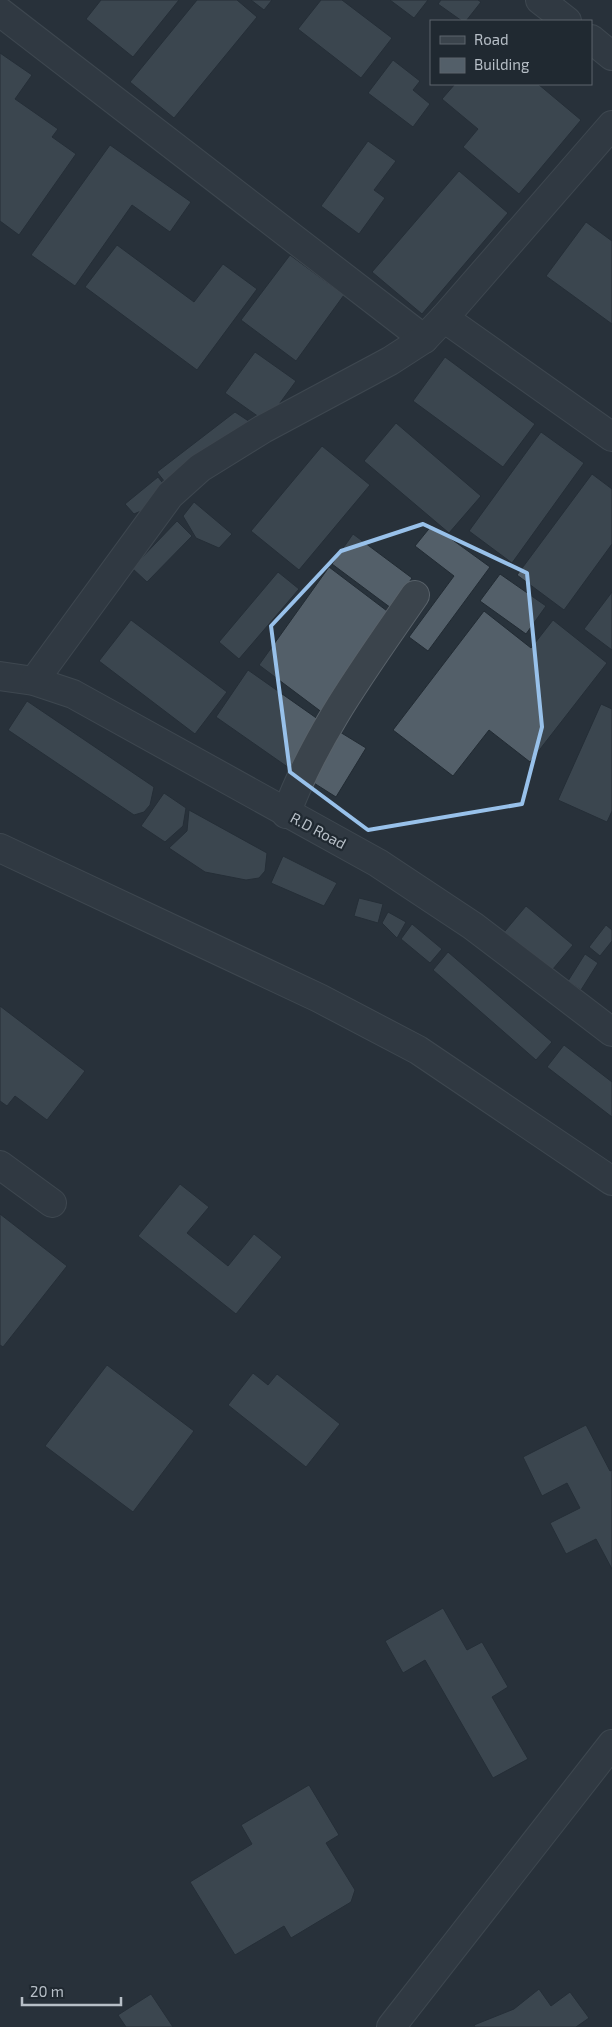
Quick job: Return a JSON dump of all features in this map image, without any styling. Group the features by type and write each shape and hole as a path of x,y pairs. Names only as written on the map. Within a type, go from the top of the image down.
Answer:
{"street":[{"path":"540,0 566,20"},
{"path":"0,12 424,338"},
{"path":"592,40 612,56"},
{"path":"34,681 170,495 200,468 263,429 390,361 424,338 444,318 612,126"},
{"path":"444,318 612,437"},
{"path":"286,814 299,779 324,732 350,690 415,595"},
{"name":"R.D Road","path":"0,676 34,681 73,694 286,814 378,863 473,926 612,1032"},
{"path":"0,848 310,994 418,1050 612,1181"},
{"path":"0,1165 52,1202"},
{"path":"391,2027 612,1744"}],"highlighted area":[{"path":"423,524 527,573 542,727 522,804 368,830 290,772 271,626 341,551"}],"building":[{"path":"101,0 179,0 133,57 86,19"},
{"path":"197,0 237,0 257,17 174,118 130,82"},
{"path":"251,0 272,0 264,10"},
{"path":"321,0 342,0 392,38 361,78 298,29"},
{"path":"390,0 428,0 414,18"},
{"path":"441,0 478,0 481,2 467,20 461,20 438,4"},
{"path":"0,53 32,75 15,99 58,129 52,137 76,154 19,235 0,221"},
{"path":"393,60 420,81 413,90 430,104 413,127 368,93"},
{"path":"454,85 539,85 581,120 519,194 463,147 478,129 442,99"},
{"path":"368,141 396,161 374,190 385,198 359,234 321,206"},
{"path":"110,145 191,202 170,232 132,205 75,286 31,255"},
{"path":"459,171 508,213 422,314 372,272"},
{"path":"586,222 612,241 612,324 546,276"},
{"path":"117,245 194,302 223,264 257,289 197,370 85,287"},
{"path":"290,255 344,295 296,361 241,320"},
{"path":"255,352 296,381 266,422 225,393"},
{"path":"445,357 535,424 503,467 413,401"},
{"path":"235,412 256,426 172,491 157,472"},
{"path":"396,423 481,496 449,533 364,461"},
{"path":"541,432 584,463 512,563 469,531"},
{"path":"322,446 370,485 299,570 251,531"},
{"path":"592,474 612,489 612,544 564,610 517,575"},
{"path":"158,477 169,491 150,507 134,514 125,504"},
{"path":"194,502 232,534 219,548 196,538 183,516"},
{"path":"177,521 192,536 147,582 132,568"},
{"path":"432,525 490,567 428,651 409,637 454,576 415,546"},
{"path":"353,534 412,578 391,608 332,564"},
{"path":"329,567 395,617 323,713 259,665"},
{"path":"278,572 299,589 239,659 219,642"},
{"path":"500,574 546,606 526,634 480,601"},
{"path":"612,592 612,650 584,629"},
{"path":"484,611 531,648 553,620 607,663 530,762 489,730 453,776 393,730"},
{"path":"131,620 227,692 195,734 99,661"},
{"path":"248,670 322,722 289,768 216,717"},
{"path":"27,701 154,787 150,805 144,812 134,815 8,730"},
{"path":"601,704 612,709 612,811 607,822 558,800"},
{"path":"335,729 366,748 336,797 306,778"},
{"path":"164,793 186,808 183,826 165,842 141,826"},
{"path":"189,810 267,853 265,871 259,878 246,880 205,872 169,848 187,831"},
{"path":"283,856 337,883 324,906 271,883"},
{"path":"359,898 383,904 378,923 354,916"},
{"path":"526,906 573,945 548,975 500,937"},
{"path":"388,912 406,922 397,938 382,923"},
{"path":"412,924 442,949 430,963 401,939"},
{"path":"606,925 612,930 612,941 600,956 589,947"},
{"path":"448,952 552,1042 536,1060 433,970"},
{"path":"585,954 598,963 581,990 568,981"},
{"path":"0,1006 85,1071 47,1120 15,1096 7,1106 0,1101"},
{"path":"564,1045 612,1082 612,1117 547,1067"},
{"path":"180,1184 209,1207 187,1233 228,1266 254,1234 282,1257 236,1314 138,1236"},
{"path":"0,1214 67,1266 3,1347 0,1345"},
{"path":"107,1365 194,1431 133,1512 45,1446"},
{"path":"253,1373 268,1385 277,1374 340,1424 306,1467 228,1405"},
{"path":"586,1425 610,1471 612,1470 612,1569 596,1539 566,1554 550,1523 580,1508 567,1483 542,1496 523,1457"},
{"path":"443,1608 467,1650 482,1642 508,1687 492,1697 528,1759 493,1778 425,1660 403,1673 385,1641"},
{"path":"309,1785 339,1835 326,1843 355,1890 351,1902 291,1938 284,1926 235,1955 190,1882 252,1844 241,1825"},
{"path":"539,1989 551,2006 570,1992 589,2018 576,2027 475,2027 474,2025 514,2009"},
{"path":"151,1994 173,2027 126,2027 118,2015"}]}
